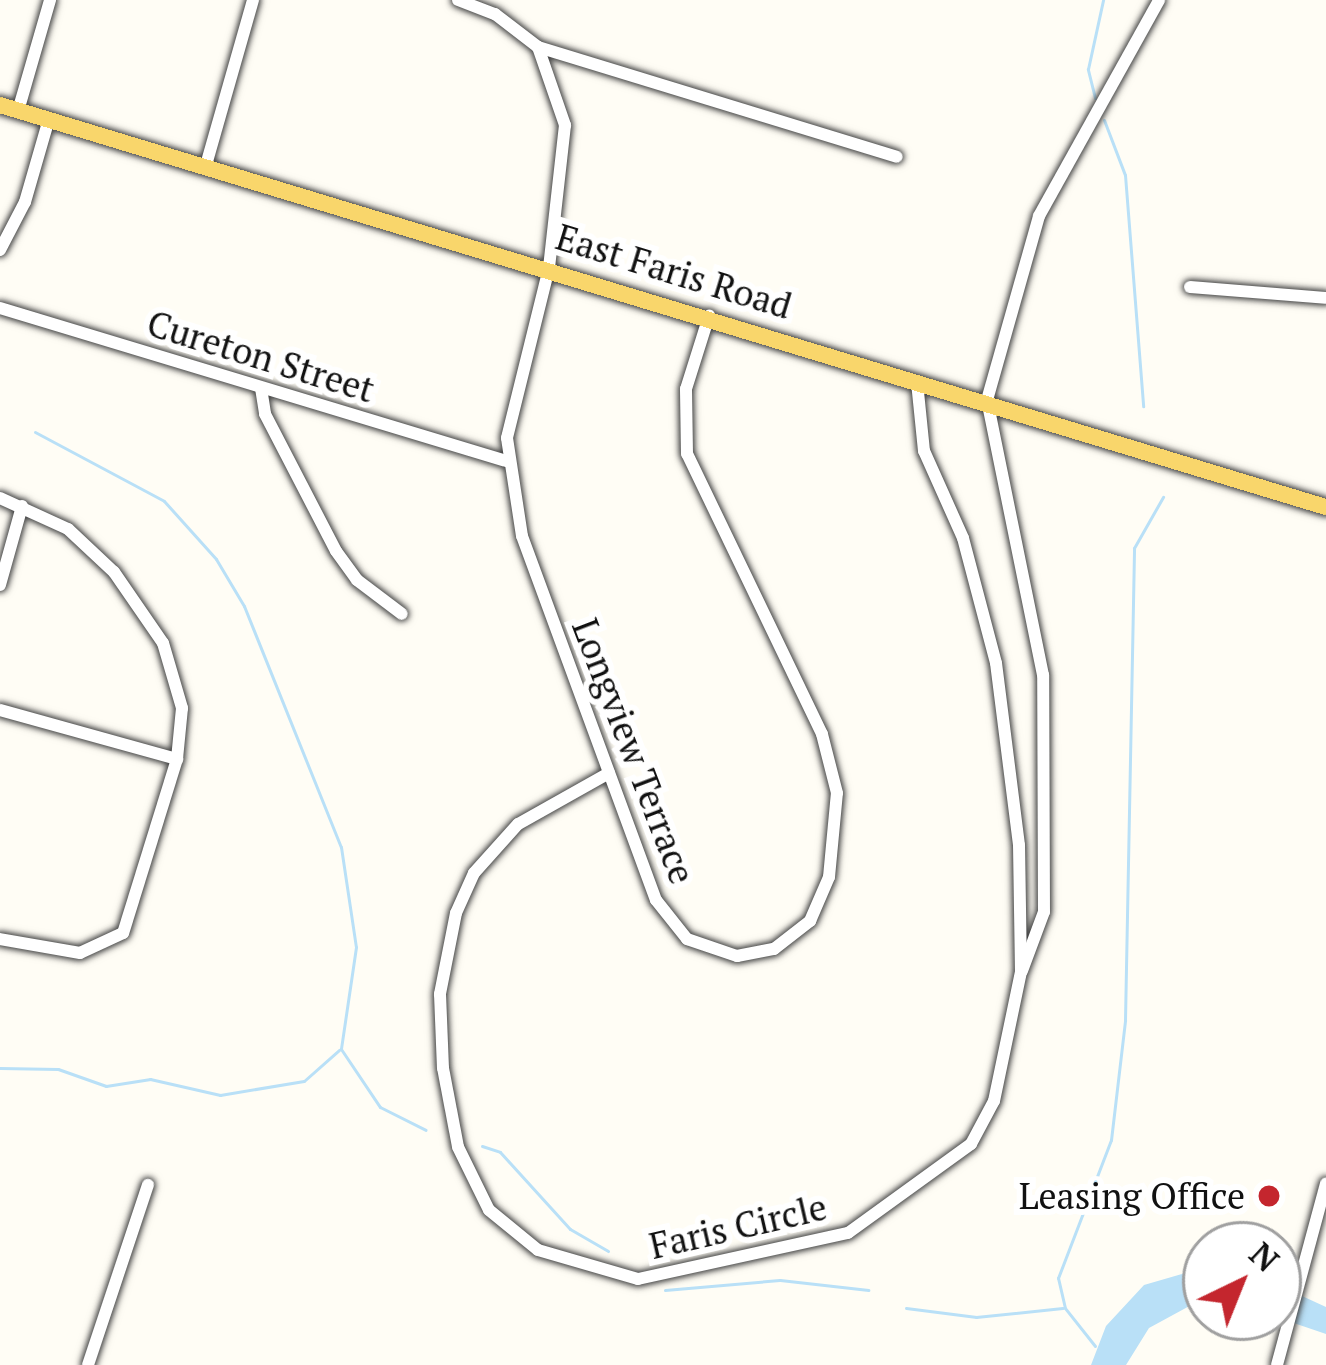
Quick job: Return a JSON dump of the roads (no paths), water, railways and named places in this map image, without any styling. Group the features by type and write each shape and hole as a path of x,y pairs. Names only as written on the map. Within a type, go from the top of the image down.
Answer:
{"main road":[{"name":"East Faris Road","path":"9,108 987,400 1326,507"}],"street":[{"path":"9,108 50,0"},
{"path":"206,165 253,0"},
{"path":"458,0 479,3 538,46 897,157"},
{"path":"987,400 1039,216 1160,0"},
{"name":"Longview Terrace","path":"538,46 565,125 549,268 517,383 506,461 522,536 656,900 687,939 737,956 758,953 810,921 836,836 835,772 687,454 686,389 709,316"},
{"path":"0,250 26,202 49,119"},
{"path":"1190,287 1326,298"},
{"name":"Cureton Street","path":"0,308 506,461"},
{"name":"Faris Circle","path":"917,382 924,451 968,553 996,663 1019,845 1021,972"},
{"path":"261,388 265,414 335,551 357,580 402,614"},
{"name":"Faris Circle","path":"609,773 544,803 496,845 461,898 445,959 442,1068 458,1147 489,1210 538,1250 638,1280 848,1234 981,1134 1021,972 1044,912 1043,675 987,400"},
{"path":"0,498 87,544 148,618 182,708 177,759 123,933 80,953 0,939"},
{"path":"0,585 22,506"},
{"path":"0,710 177,759"},
{"path":"1277,1365 1326,1184"},
{"path":"88,1365 148,1185"}],"water":[{"path":"1182,1274 1182,1310 1149,1328 1126,1365 1091,1365 1106,1326 1144,1285"},
{"path":"1302,1296 1326,1307 1326,1334 1302,1326"}],"waterway":[{"path":"1095,98 1088,69 1103,0"},
{"path":"1104,120 1125,175 1143,406"},
{"path":"35,432 164,501 216,559 244,606 341,847 356,947 341,1049 380,1107 426,1130"},
{"path":"1095,1346 1065,1308 1058,1278 1111,1140 1125,1020 1134,548 1163,497"},
{"path":"0,1068 58,1069 106,1086 150,1079 220,1095 304,1081 339,1050"},
{"path":"482,1146 500,1152 570,1229 608,1251"},
{"path":"665,1290 780,1280 868,1290"},
{"path":"906,1308 976,1317 1063,1308"}],"place":[{"name":"Leasing Office","path":"1269,1196"}]}
